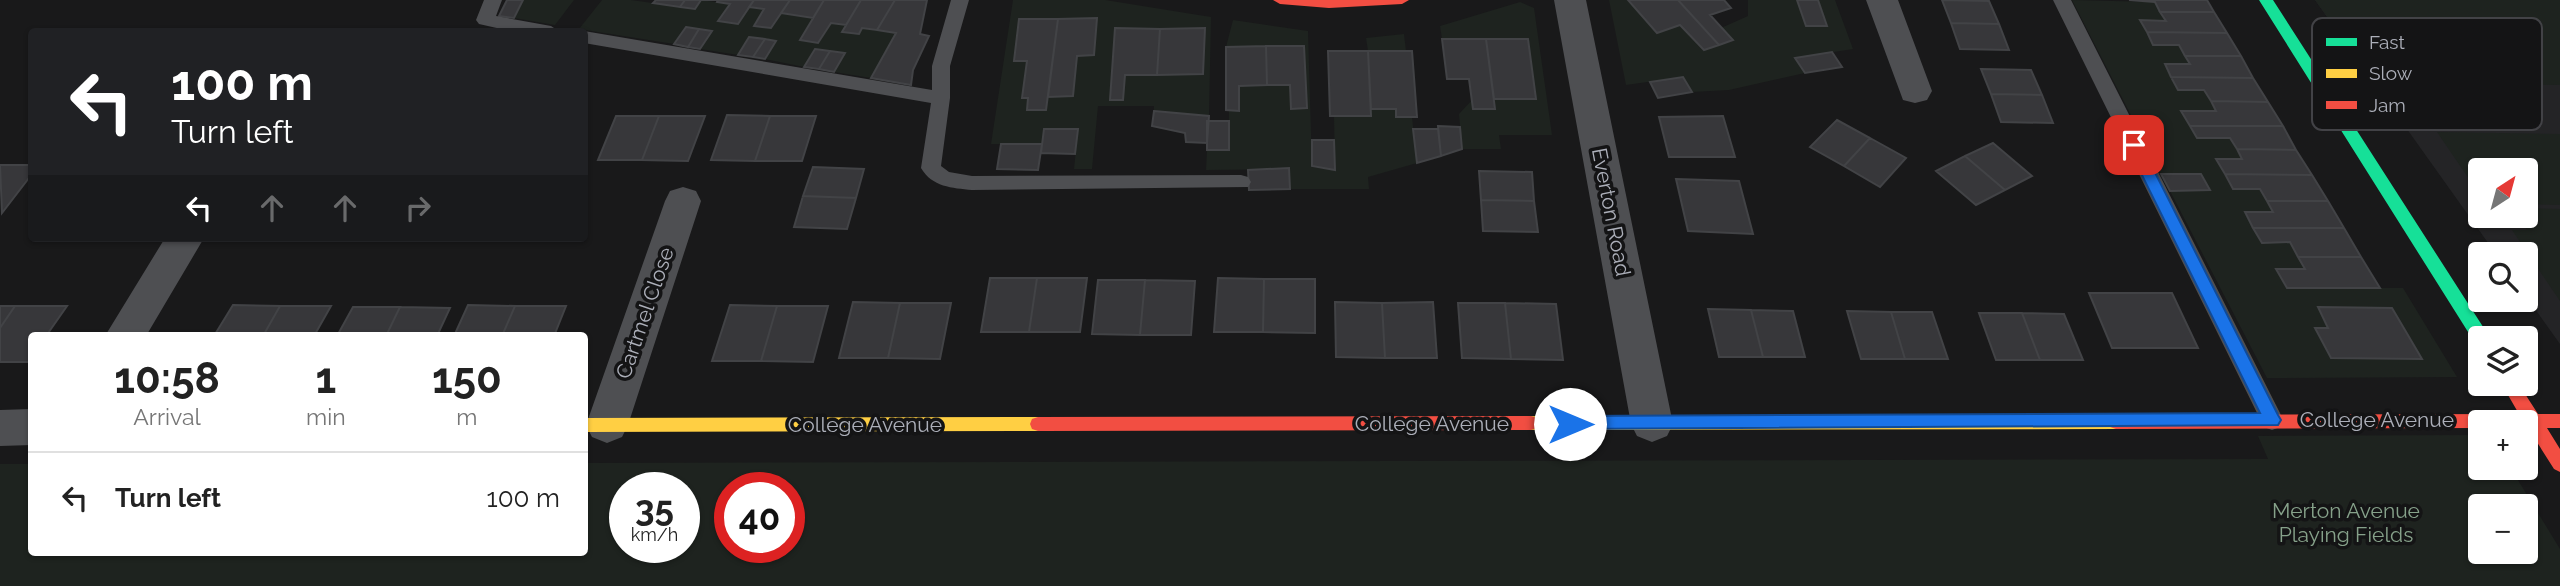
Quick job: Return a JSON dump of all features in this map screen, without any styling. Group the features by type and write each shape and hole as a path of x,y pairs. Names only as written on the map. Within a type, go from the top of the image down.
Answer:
{"street":[{"path":"1280,0 1402,0"},
{"name":"Everton Road","path":"1570,0 1652,424"},
{"path":"1882,0 1915,91"},
{"path":"2266,0 2312,72"},
{"path":"2349,130 2473,326"},
{"name":"Cartmel Close","path":"596,425 683,201"},
{"path":"127,332 183,242"},
{"name":"College Avenue","path":"596,425 2468,420"},
{"name":"College Avenue","path":"2538,420 2560,421"},
{"path":"0,428 28,427"},
{"path":"2538,429 2560,464"}],"lane":[{"path":"492,0 485,20 529,28"},
{"path":"960,0 941,66 941,97 931,168 944,178 972,183 1241,182"},
{"path":"2062,0 2272,420"},
{"path":"588,38 941,97"}],"shaded area":[{"path":"2315,0 2560,0 2560,344 2537,312 2538,242 2487,242 2477,228 2538,228 2538,158 2468,158 2468,215 2408,130 2542,130 2542,18 2328,18"}],"green space":[{"path":"523,0 574,0 555,25 514,18"},
{"path":"602,0 631,0 695,9 701,0 730,4 719,21 738,24 749,7 764,9 754,25 771,28 781,13 813,18 800,39 818,43 831,23 846,25 843,32 858,34 862,28 896,33 871,78 834,72 844,53 815,49 804,67 765,59 776,41 749,37 738,55 700,49 712,31 686,27 674,44 580,28"},
{"path":"1013,0 1105,0 1211,17 1209,116 1154,111 1154,106 1098,106 1092,169 1074,169 1078,129 1044,129 1042,144 991,144","holes":["1019,19 1097,19 1094,55 1077,56 1048,97 1046,110 1027,110 1028,98 1022,98 1027,61 1014,61","1115,28 1205,28 1203,74 1125,75"]},
{"path":"1609,0 1628,0 1657,33 1680,25 1704,50 1733,41 1721,28 1748,16 1748,0 1835,0 1853,49 1796,58 1805,73 1729,90 1692,92 1683,77 1626,85"},
{"path":"2072,0 2155,2 2166,21 2141,21 2153,44 2179,45 2190,64 2165,65 2178,89 2204,90 2216,111 2182,111 2197,138 2230,138 2242,159 2217,160 2232,189 2260,189 2273,212 2245,213 2261,242 2290,242 2305,269 2277,270 2287,288 2403,288 2457,377 2267,378 2170,191 2210,190 2161,174","holes":["2318,307 2392,308 2421,358 2316,328 2328,328"]},
{"path":"2315,0 2560,0 2560,85 2542,85 2542,18 2328,18"},
{"path":"1520,2 1534,8 1552,135 1499,135 1501,149 1462,149 1459,114 1472,100 1473,109 1494,109 1494,99 1536,99 1528,40 1442,39 1440,26"},
{"path":"1233,20 1308,31 1312,167 1335,170 1334,116 1371,116 1371,109 1396,109 1397,117 1412,117 1417,163 1368,177 1369,189 1290,189 1289,169 1206,170 1207,150 1229,150 1229,111 1239,110 1239,86 1290,85 1291,108 1307,108 1304,46 1226,47"},
{"path":"1404,34 1406,51 1368,51 1366,38"},
{"path":"2437,132 2560,134 2560,205 2538,204 2538,158 2468,158 2468,177"},
{"path":"2538,208 2560,209 2560,301 2538,268 2538,242 2520,242 2512,230 2527,230 2526,228 2538,228"},
{"name":"Merton Avenue Playing Fields","path":"2468,435 2468,480 2518,480 2526,494 2468,494 2468,564 2538,564 2538,513 2560,549 2560,586 0,586 0,464 28,464 28,556 588,556 588,463 2268,459 2258,436"}],"building":[{"path":"507,0 523,0 514,18 499,16"},
{"path":"656,0 685,0 680,7 653,3"},
{"path":"685,0 701,0 695,9 680,7"},
{"path":"754,0 738,24 718,21 730,4 717,2"},
{"path":"754,0 790,0 771,28 754,26 764,9 749,7"},
{"path":"790,0 824,0 813,18 781,13"},
{"path":"824,0 861,0 846,25 831,23 818,43 800,40"},
{"path":"861,0 895,0 877,30 862,28 859,34 842,32"},
{"path":"895,0 927,0 920,34 929,36 913,70 911,85 871,78 896,33 877,30"},
{"path":"1628,0 1678,0 1719,45 1704,50 1680,25 1657,33"},
{"path":"1678,0 1724,0 1731,8 1710,15 1733,40 1719,45"},
{"path":"1797,0 1818,0 1827,26 1806,26"},
{"path":"1942,0 1989,1 1999,24 1951,23"},
{"path":"2129,0 2207,0 2214,12 2160,12 2155,2"},
{"path":"2160,12 2214,12 2227,33 2147,32 2140,20 2166,21"},
{"path":"1097,18 1094,55 1077,56 1073,96 1048,97 1058,19"},
{"path":"1019,19 1058,19 1046,110 1027,110 1028,98 1022,98 1027,61 1014,61"},
{"path":"1951,23 1999,24 2009,50 1960,49"},
{"path":"686,27 699,29 688,47 674,44"},
{"path":"1115,28 1160,29 1157,75 1125,75 1123,100 1110,100"},
{"path":"1205,28 1203,74 1157,75 1160,29"},
{"path":"699,29 712,31 700,49 688,47"},
{"path":"2147,32 2227,33 2241,56 2185,56 2179,45 2153,45"},
{"path":"749,37 765,39 753,57 738,55"},
{"path":"765,39 776,41 765,59 753,57"},
{"path":"1442,39 1486,39 1495,109 1473,109 1469,79 1447,79"},
{"path":"1486,39 1528,39 1536,99 1494,99"},
{"path":"1266,46 1267,85 1239,86 1239,111 1226,110 1226,47"},
{"path":"1266,46 1304,46 1307,108 1291,109 1290,85 1267,85"},
{"path":"815,49 830,51 819,69 804,67"},
{"path":"830,51 845,53 834,72 819,69"},
{"path":"1328,51 1368,51 1371,116 1330,116"},
{"path":"1368,51 1412,51 1417,117 1396,117 1396,109 1371,109"},
{"path":"1832,52 1842,67 1805,73 1795,58"},
{"path":"2185,56 2241,56 2253,78 2171,77 2165,64 2190,64"},
{"path":"1981,69 2031,70 2042,95 1991,94"},
{"path":"1683,77 1692,92 1658,98 1650,82"},
{"path":"2171,77 2253,78 2268,102 2211,101 2204,90 2178,90"},
{"path":"1991,94 2042,95 2053,123 2001,122"},
{"path":"2211,101 2268,102 2283,126 2190,126 2181,111 2216,111"},
{"path":"1154,111 1209,116 1207,143 1186,142 1185,133 1152,126"},
{"path":"727,115 770,116 755,161 711,160"},
{"path":"616,116 659,116 642,160 598,160"},
{"path":"659,116 705,116 688,161 642,160"},
{"path":"770,116 816,116 802,161 755,161"},
{"path":"1723,116 1735,157 1669,157 1659,117"},
{"path":"1837,120 1870,138 1844,166 1810,147"},
{"path":"1207,121 1229,121 1229,150 1207,150"},
{"path":"1438,126 1460,127 1462,149 1441,156"},
{"path":"2190,126 2283,126 2296,150 2237,149 2230,138 2197,138"},
{"path":"1044,129 1078,129 1075,154 1041,153"},
{"path":"1413,129 1438,129 1441,156 1417,163"},
{"path":"1870,138 1906,158 1880,187 1844,166"},
{"path":"1312,140 1334,140 1335,170 1312,166"},
{"path":"1993,143 2032,176 2005,190 1965,156"},
{"path":"1001,144 1042,144 1038,170 997,169"},
{"path":"2237,149 2296,150 2312,175 2225,174 2216,159 2242,159"},
{"path":"1965,156 2005,190 1976,205 1936,171"},
{"path":"0,165 28,165 28,179 2,213"},
{"path":"813,167 864,169 856,198 803,196"},
{"path":"1289,168 1290,189 1249,190 1248,170"},
{"path":"1479,171 1532,172 1534,201 1481,200"},
{"path":"2161,174 2201,174 2210,190 2170,191"},
{"path":"2225,174 2312,175 2328,201 2267,201 2260,189 2233,189"},
{"path":"1676,179 1739,181 1753,234 1688,231"},
{"path":"803,196 856,198 847,229 794,227"},
{"path":"1481,200 1534,201 1538,232 1483,231"},
{"path":"2267,201 2328,201 2344,228 2253,228 2245,212 2273,212"},
{"path":"2253,228 2344,228 2361,257 2298,257 2290,242 2262,243"},
{"path":"2298,257 2361,257 2380,288 2287,288 2276,269 2305,269"},
{"path":"990,278 1037,278 1029,332 981,332"},
{"path":"1037,278 1087,278 1080,332 1029,332"},
{"path":"1218,278 1264,279 1263,332 1214,332"},
{"path":"1264,279 1315,279 1315,333 1263,332"},
{"path":"1098,280 1145,280 1140,335 1092,334"},
{"path":"1145,280 1195,281 1191,335 1140,335"},
{"path":"2089,293 2172,293 2198,348 2112,348"},
{"path":"853,302 900,303 888,358 839,358"},
{"path":"1335,302 1382,303 1385,358 1336,357"},
{"path":"1433,302 1437,358 1385,358 1382,303"},
{"path":"900,303 951,303 940,359 888,358"},
{"path":"1458,303 1505,303 1511,359 1462,358"},
{"path":"1505,303 1556,304 1563,360 1511,359"},
{"path":"233,305 280,306 265,332 216,332"},
{"path":"468,305 515,306 504,332 456,332"},
{"path":"730,305 777,306 761,361 712,361"},
{"path":"0,306 15,306 0,328"},
{"path":"15,306 67,306 49,332 28,332 28,362 0,362 0,328"},
{"path":"280,306 331,306 316,332 265,332"},
{"path":"515,306 566,306 556,332 504,332"},
{"path":"777,306 828,306 813,362 761,361"},
{"path":"353,307 400,307 388,332 339,332"},
{"path":"400,307 450,308 439,332 388,332"},
{"path":"2318,307 2392,308 2422,359 2331,358 2315,328 2328,328"},
{"path":"1708,309 1751,310 1763,357 1719,357"},
{"path":"1751,310 1793,311 1805,357 1763,357"},
{"path":"1847,311 1891,312 1905,359 1861,359"},
{"path":"1891,312 1932,312 1948,359 1905,359"},
{"path":"1979,313 2022,313 2040,360 1996,360"},
{"path":"2022,313 2064,314 2083,360 2040,360"}],"traffic: fast":[{"path":"2266,0 2312,72"},
{"path":"2349,130 2473,326"}],"traffic: slow":[{"path":"1531,423 2116,422"},
{"path":"588,425 1038,424"}],"traffic: jam":[{"path":"1280,0 1329,4 1402,0"},
{"path":"2517,396 2560,464"},
{"path":"2116,422 2560,421"},
{"path":"1038,424 1531,423"}],"route":[{"path":"1570,424 2272,420 2134,145"}]}
